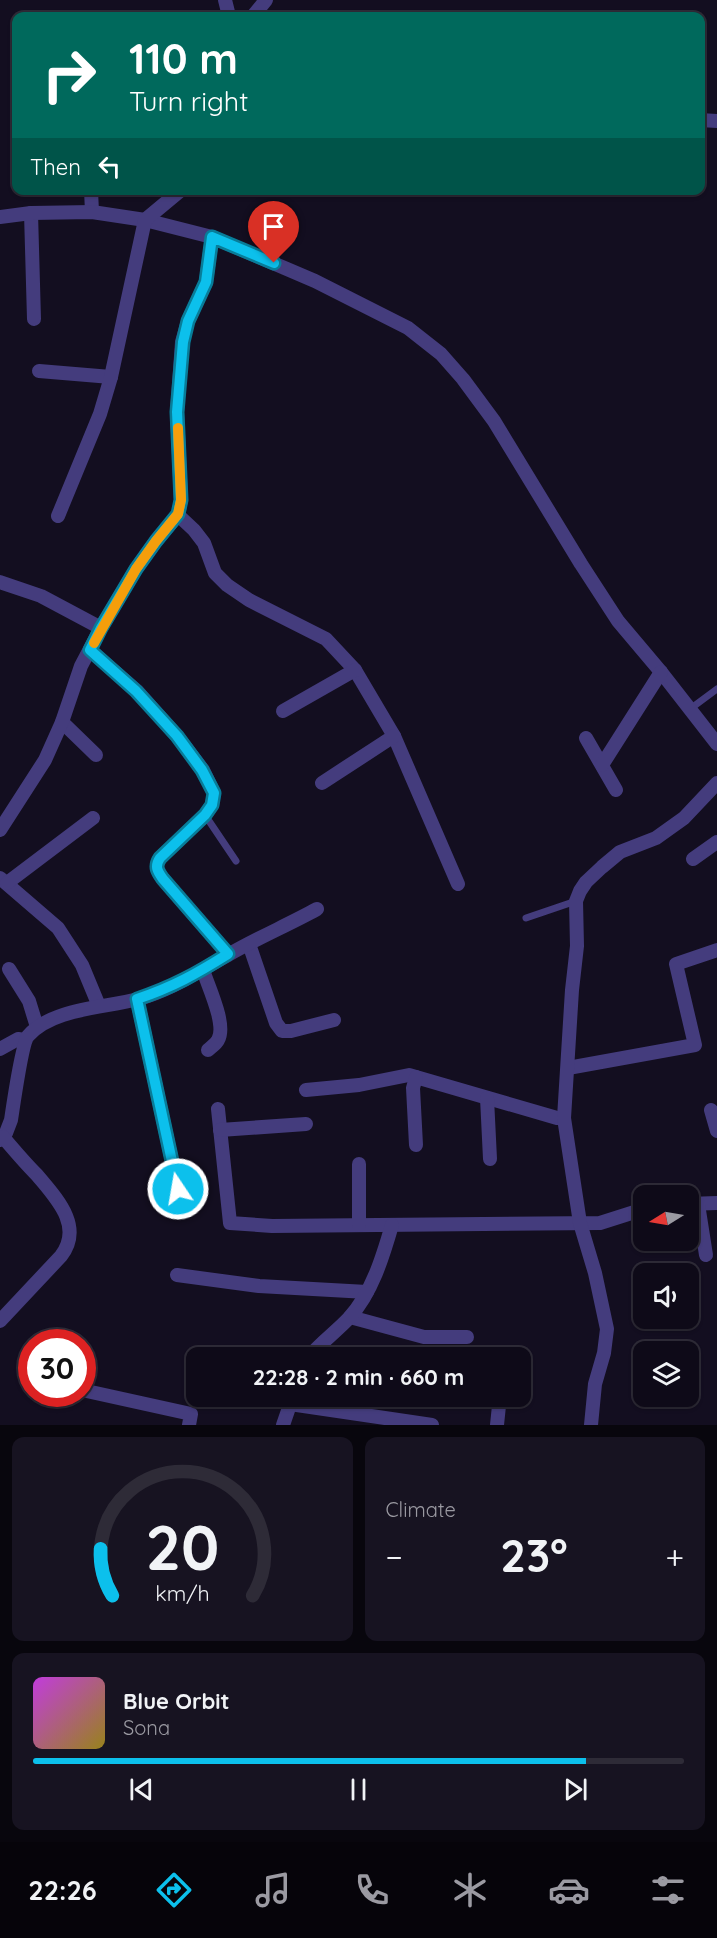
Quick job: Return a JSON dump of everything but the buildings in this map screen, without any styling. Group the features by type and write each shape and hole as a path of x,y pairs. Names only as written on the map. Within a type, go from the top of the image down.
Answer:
{"street":[{"path":"91,195 92,212"},
{"path":"58,516 100,414 111,377 145,220 175,195"},
{"path":"0,217 31,213 92,212 145,220 212,237 315,281 408,328 441,354 463,379 515,452 581,564 618,621 717,744"},
{"path":"31,213 34,319"},
{"path":"0,830 37,776 62,722 81,666 101,628 136,569 178,514 181,500 177,412 183,342 188,321 206,282 212,237"},
{"path":"39,371 111,377"},
{"path":"178,514 204,543 215,573 227,585 249,600 326,639 355,670 394,736 458,884"},
{"path":"0,582 40,596 101,628"},
{"path":"90,650 136,691 177,736 202,770 214,793 212,805 205,815 156,864 157,871 163,879 228,954"},
{"path":"283,711 355,670"},
{"path":"602,765 661,672"},
{"path":"62,722 96,755"},
{"path":"322,783 394,736"},
{"path":"586,738 616,790"},
{"path":"591,1425 595,1384 604,1353 606,1329 595,1273 580,1223 564,1118 577,946 576,901 580,891 602,867 620,852 656,838 684,818 717,783"},
{"path":"93,818 3,881 58,928 82,965 99,1006"},
{"path":"693,859 717,842"},
{"path":"0,1322 61,1256 67,1247 69,1234 65,1212 56,1198 1,1138 6,1133 11,1120 25,1040 37,1027 61,1016 137,999 167,989 228,954 317,909"},
{"path":"249,944 276,1023 282,1031 291,1031 334,1020"},
{"path":"568,1068 695,1045 676,964 717,950"},
{"path":"9,969 29,1001 37,1027"},
{"path":"203,970 219,1016 221,1030 218,1041 208,1050"},
{"path":"137,999 178,1189"},
{"path":"0,1048 18,1039 25,1040"},
{"path":"306,1090 359,1085 409,1075 556,1118 564,1118"},
{"path":"416,1077 413,1088 416,1145"},
{"path":"487,1098 490,1159"},
{"path":"218,1109 230,1223 272,1226 600,1223 633,1212"},
{"path":"711,1110 717,1131"},
{"path":"220,1130 306,1124"},
{"path":"359,1164 359,1225"},
{"path":"699,1204 717,1203"},
{"path":"319,1347 350,1317 367,1292 382,1257 392,1225"},
{"path":"699,1228 706,1255"},
{"path":"177,1275 259,1286 367,1292"},
{"path":"350,1317 424,1337 467,1337"},
{"path":"96,1392 191,1414 189,1425"},
{"path":"283,1425 289,1407"},
{"path":"330,1407 432,1425"},
{"path":"497,1425 499,1407"}],"lane":[{"path":"690,709 717,690"},
{"path":"205,815 236,861"},
{"path":"526,918 576,901"}],"slow traffic":[{"path":"94,643 136,569 178,514 181,500 178,428"}],"route":[{"path":"178,1189 137,999 190,978 228,954 163,879 157,871 156,864 205,815 212,805 214,793 202,770 177,736 136,691 90,650 136,569 178,514 181,500 177,412 183,342 188,321 206,282 212,237 274,263"}]}
